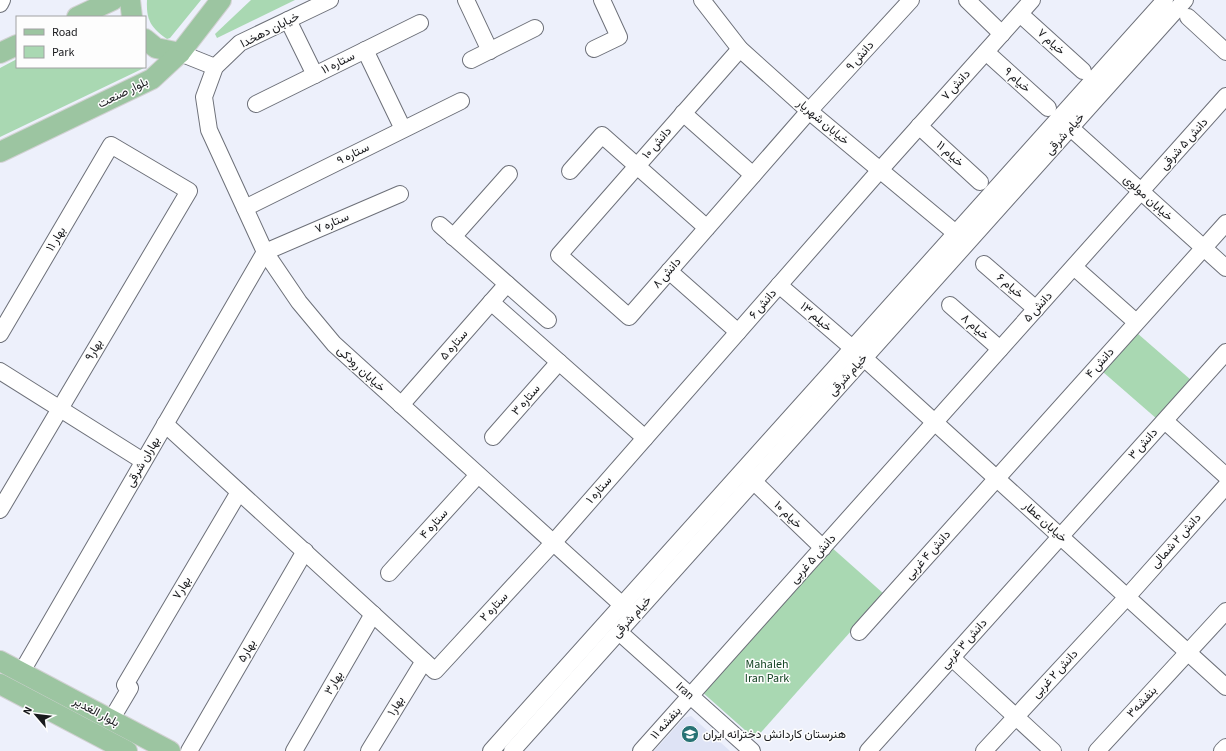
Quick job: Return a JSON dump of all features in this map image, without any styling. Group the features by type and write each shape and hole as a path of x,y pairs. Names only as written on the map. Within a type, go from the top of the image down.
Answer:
{"main road":[{"path":"79,16 113,0"},
{"path":"130,0 132,16"},
{"name":"بلوار صنعت","path":"0,153 152,79 180,53 221,0"},
{"path":"146,40 156,48 180,53"},
{"path":"0,53 16,45"},
{"name":"بلوار الغدیر","path":"0,661 20,673 170,751"},
{"path":"20,673 2,690 127,751"}],"street":[{"path":"0,4 2,0"},
{"name":"خیابان دهخدا","path":"215,67 240,44 330,0"},
{"path":"467,0 490,51"},
{"path":"594,49 619,37 602,0"},
{"name":"خیابان شهریار","path":"702,0 740,49 809,111 962,238"},
{"name":"دانش ۹","path":"809,111 911,0"},
{"path":"967,0 1002,34"},
{"name":"دانش ۷","path":"880,170 1032,0"},
{"path":"1173,5 1226,52"},
{"name":"خیام شرقی","path":"491,751 628,610 962,238 1059,118 1173,5"},
{"name":"خیام ۷","path":"1020,14 1083,71"},
{"path":"288,20 315,75"},
{"name":"ستاره ۱۱","path":"256,104 420,23"},
{"path":"471,60 535,28"},
{"name":"دانش ۱۰","path":"570,171 602,135 637,166 740,49"},
{"path":"365,50 404,129"},
{"name":"خیام ۹","path":"986,52 1059,118"},
{"path":"180,53 215,67"},
{"name":"خیابان رودکی","path":"215,67 204,97 209,130 265,252 298,302 334,344 628,610"},
{"name":"دانش ۵ شرقی","path":"1141,191 1226,96"},
{"name":"ستاره ۹","path":"245,208 461,101"},
{"name":"دانش ۸","path":"637,166 559,256 629,317 809,111"},
{"path":"683,113 753,175"},
{"name":"خیابان مولوی","path":"1059,118 1226,268"},
{"name":"خیام ۱۱","path":"919,126 980,182"},
{"name":"بهار ۱۱","path":"0,334 111,145 189,191"},
{"path":"637,166 707,228"},
{"name":"دانش ۶","path":"645,438 880,170"},
{"path":"453,237 509,174"},
{"name":"بهار۹","path":"0,510 189,191"},
{"name":"دانش ۵","path":"935,422 1141,191"},
{"name":"ستاره ۷","path":"265,252 400,194"},
{"name":"دانش ۴","path":"997,479 1226,223"},
{"path":"440,225 548,320"},
{"name":"بهاران شرقی","path":"20,673 265,252"},
{"name":"خیام ۶","path":"984,264 1036,309"},
{"path":"1074,267 1136,322"},
{"path":"669,271 738,332"},
{"name":"ستاره ۵","path":"400,405 507,284"},
{"name":"خیلم ۱۳","path":"779,285 858,353"},
{"path":"491,302 645,438"},
{"name":"خیام ۸","path":"950,305 1000,349"},
{"name":"دانش ۳","path":"1061,537 1226,352"},
{"name":"خیابان عطار","path":"858,353 1226,687"},
{"name":"ستاره ۳","path":"493,437 559,362"},
{"path":"0,371 143,461"},
{"path":"1165,421 1226,476"},
{"name":"دانش ۵ غربی","path":"690,696 935,422"},
{"path":"165,424 429,666"},
{"name":"ستاره ۱","path":"553,543 645,438"},
{"name":"ستاره ۴","path":"389,573 478,475"},
{"name":"خیام ۱۰","path":"748,476 823,548"},
{"name":"دانش ۴ غربی","path":"859,632 997,479"},
{"name":"دانش ۲ شمالی","path":"1127,597 1226,486"},
{"name":"بهار۷","path":"111,720 130,688 125,685 239,492"},
{"name":"دانش ۳ غربی","path":"868,751 1061,537"},
{"name":"ستاره ۲","path":"429,666 553,543"},
{"name":"بهار۵","path":"189,751 305,552"},
{"name":"دانش ۲ غربی","path":"984,751 1127,597"},
{"name":"خیام شرقی","path":"512,751 619,632 628,610"},
{"name":"بنفشه۳","path":"1097,751 1226,611"},
{"name":"بهار۳","path":"294,751 373,614"},
{"name":"Iran","path":"619,632 752,751"},
{"path":"952,658 1053,751"},
{"name":"بهار۱","path":"369,751 429,666"},
{"name":"بنفشه ۱۱","path":"641,751 690,696"},
{"path":"1222,751 1226,746"}],"shaded area":[{"name":"هنرستان کاردانش دخترانه ایران","path":"691,716 730,751 654,751 684,718"}],"green space":[{"path":"147,0 201,0 170,38 167,39 153,27 147,13"},
{"path":"251,0 295,0 217,38 215,34"},
{"path":"16,60 16,68 144,68 0,137 0,68"},
{"path":"1137,333 1191,380 1157,419 1103,372"},
{"name":"Mahaleh Iran Park","path":"830,546 884,594 755,739 701,691"}],"place":[{"name":"هنرستان کاردانش دخترانه ایران","path":"690,734"}]}
